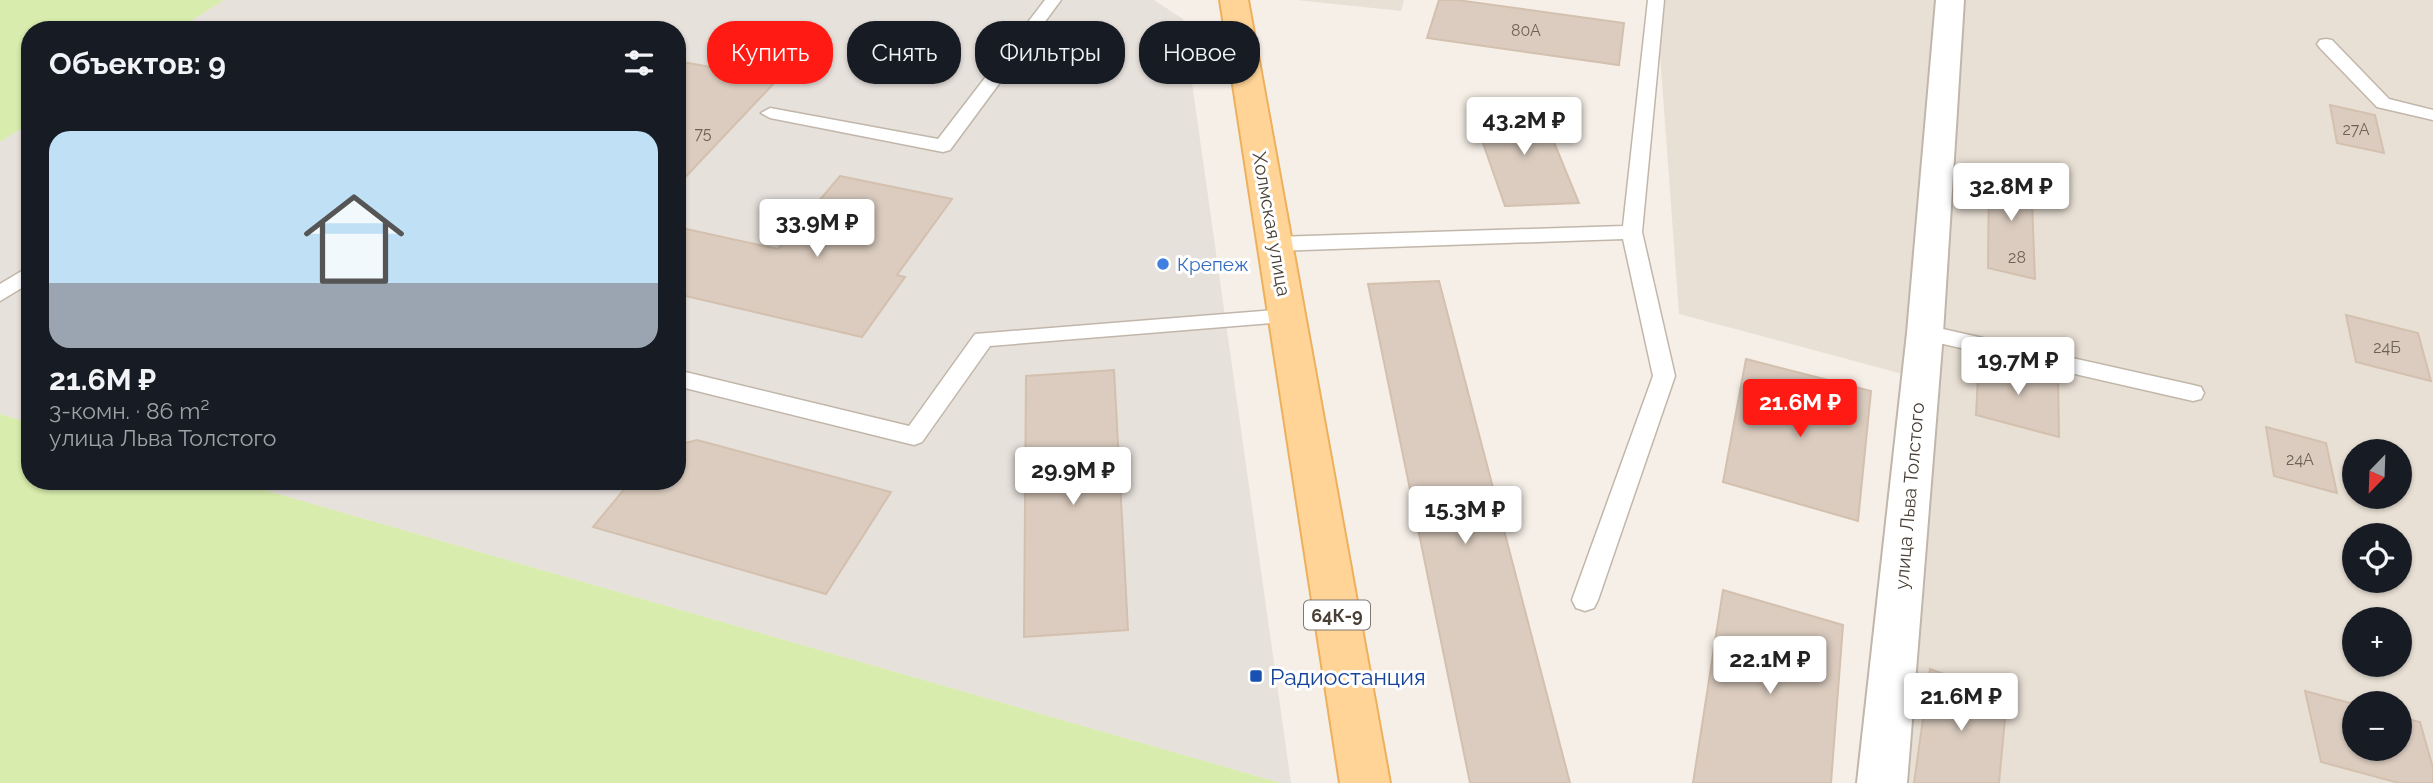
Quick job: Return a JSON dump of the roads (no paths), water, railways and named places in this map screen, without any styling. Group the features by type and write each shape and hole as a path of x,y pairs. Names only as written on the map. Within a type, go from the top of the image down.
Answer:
{"main road":[{"name":"Холмская улица","path":"1234,0 1365,783"}],"street":[{"name":"улица Льва Толстого","path":"1882,783 1924,333 1950,0"}],"lane":[{"path":"770,113 943,146 1053,0"},
{"path":"1585,600 1664,376 1632,232 1656,0"},
{"path":"2326,44 2383,103 2433,115"},
{"path":"1275,244 1632,232"},
{"path":"0,294 21,279"},
{"path":"686,380 914,436 983,339 1287,316"},
{"path":"1924,333 2193,393"}],"place":[{"name":"Крепеж","path":"1163,264"},
{"name":"Радиостанция","path":"1256,676"}]}
